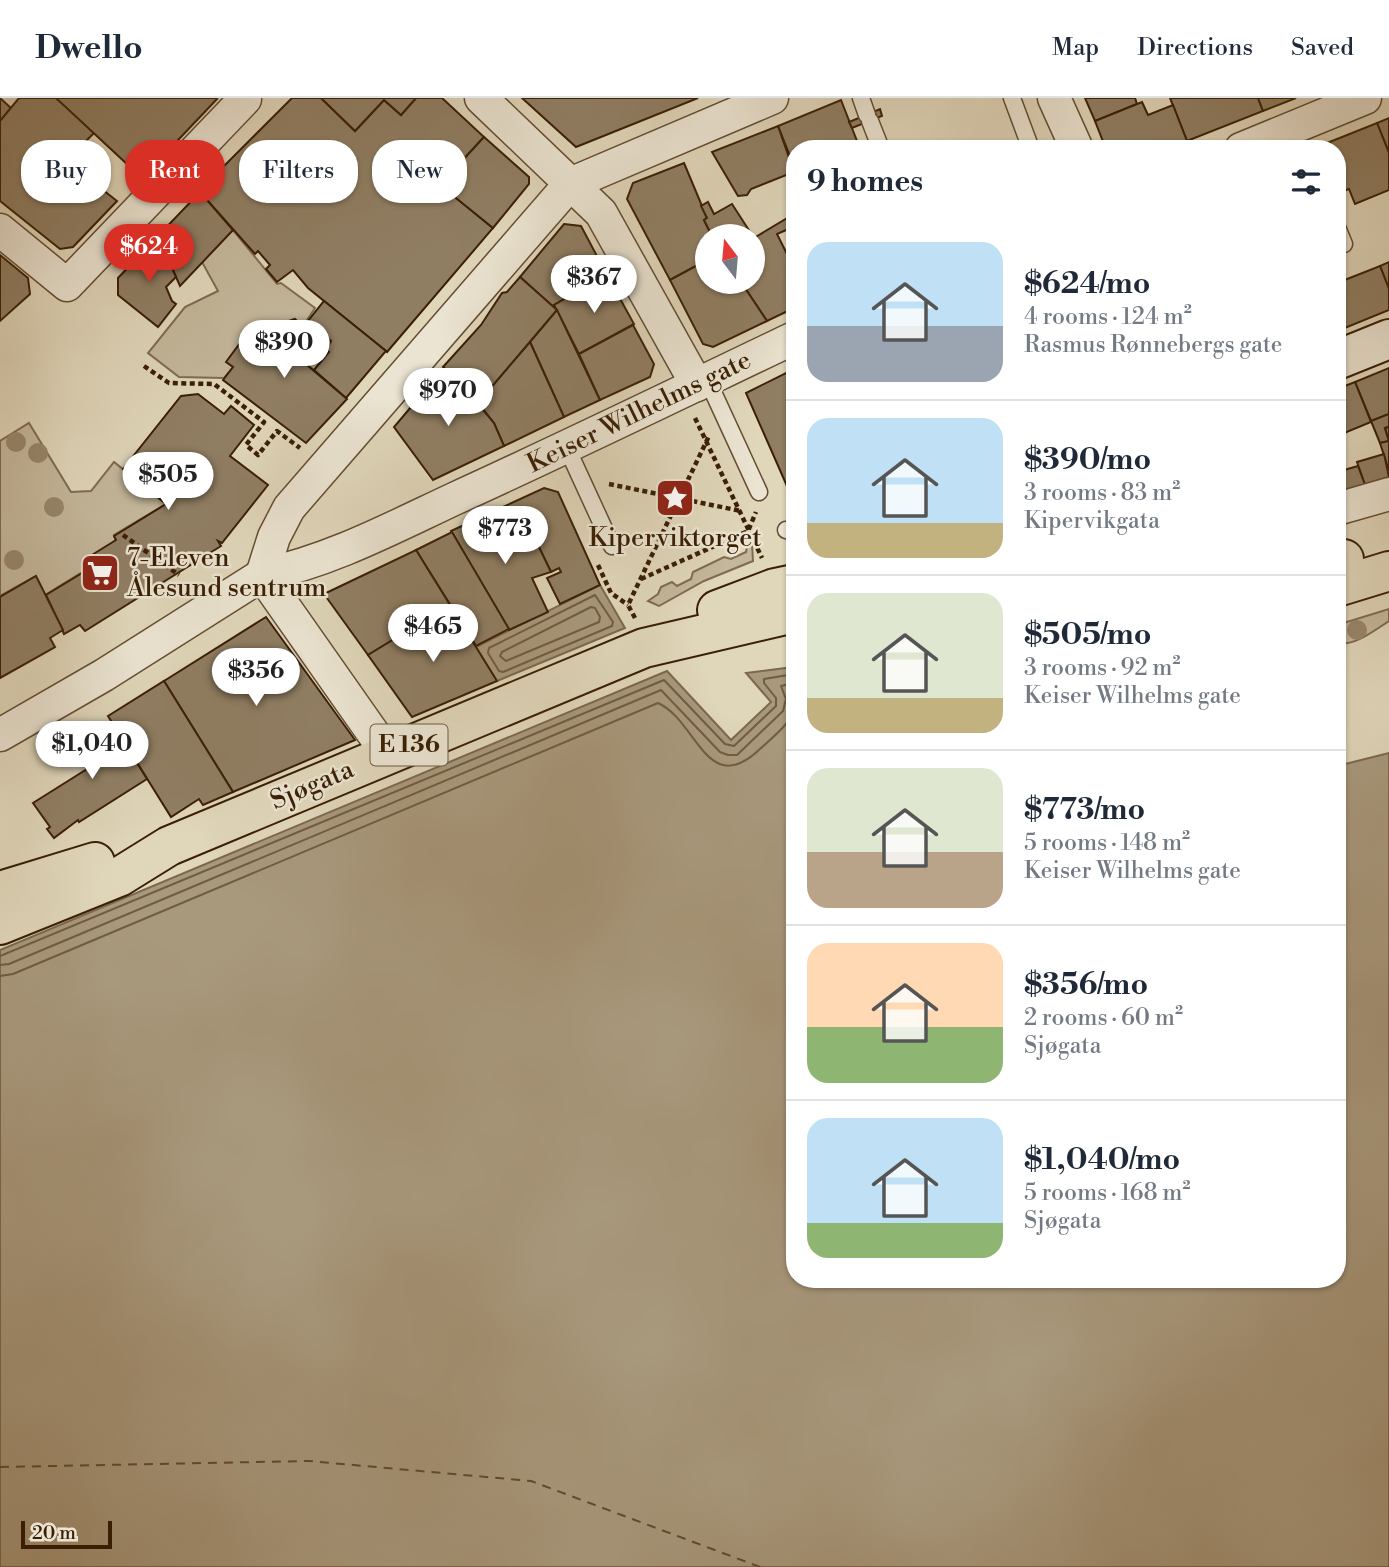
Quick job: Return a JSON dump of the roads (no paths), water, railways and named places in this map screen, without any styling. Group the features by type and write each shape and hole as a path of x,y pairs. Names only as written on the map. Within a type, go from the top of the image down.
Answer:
{"highway":[{"path":"1346,563 1389,546"},
{"path":"1346,567 1389,571"},
{"name":"Sjøgata","path":"0,925 119,877 169,846 385,755 650,646 786,596"},
{"name":"Sjøgata","path":"0,891 125,853 169,846"}],"main road":[{"path":"1346,356 1389,339"}],"street":[{"path":"481,98 601,213 696,385"},
{"path":"385,755 368,724 262,575 274,537 289,508 570,184 772,98"},
{"path":"1054,98 1073,140"},
{"path":"1263,140 1365,98"},
{"path":"0,230 67,285 246,99"},
{"name":"Keiser Wilhelms gate","path":"0,735 104,675 262,575 291,569 346,548 567,447 786,342"},
{"path":"1346,506 1389,494"}],"lane":[{"path":"861,98 878,140"},
{"path":"1012,98 1028,140"},
{"path":"696,385 722,410 759,492"},
{"path":"567,447 612,546"}],"water":[{"path":"600,585 625,628 497,681 476,647"},
{"path":"786,668 786,1288 1346,1288 1346,764 1389,753 1389,1567 0,1567 0,950 667,671 731,740 771,702 746,673"}],"place":[{"name":"Kiperviktorget","path":"675,498"},
{"name":"7-Eleven Ålesund sentrum","path":"100,573"}]}
